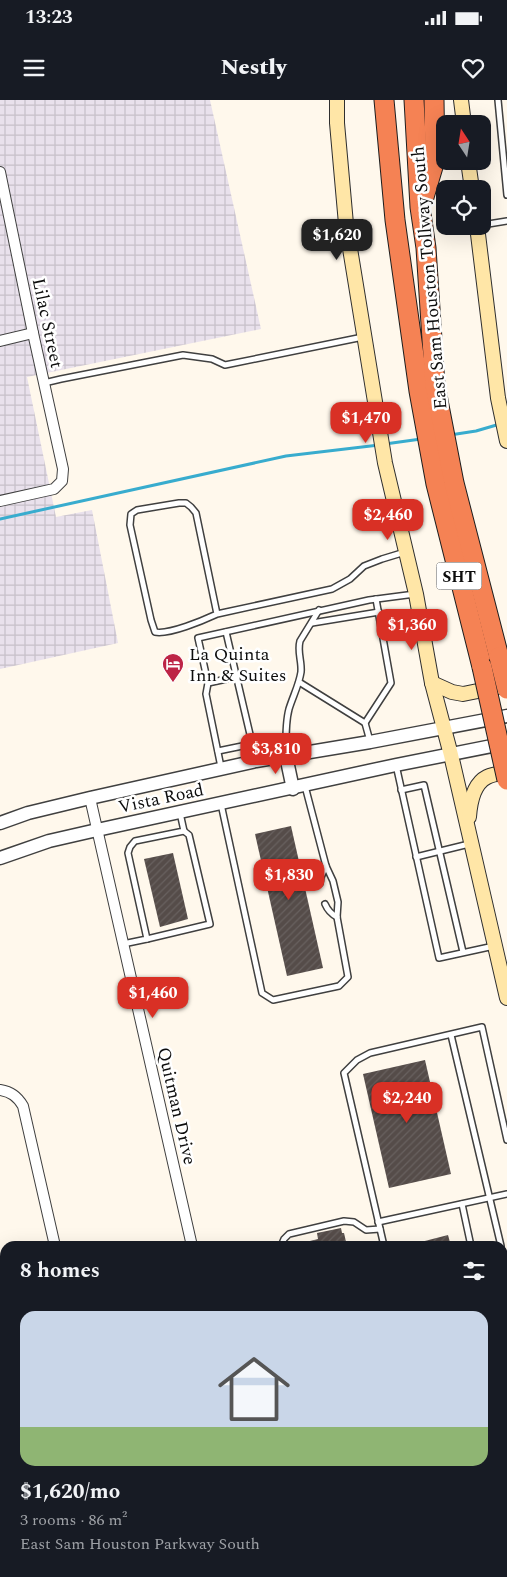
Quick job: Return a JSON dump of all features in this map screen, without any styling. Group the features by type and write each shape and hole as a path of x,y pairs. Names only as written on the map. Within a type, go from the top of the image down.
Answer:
{"highway":[{"name":"East Sam Houston Tollway South","path":"383,100 388,134 395,220 445,484 507,780"},
{"name":"East Sam Houston Tollway South","path":"414,100 420,207 426,248 427,388"},
{"path":"420,207 436,160 434,100"},
{"name":"East Sam Houston Tollway South","path":"445,484 500,657 507,687"}],"main road":[{"path":"337,100 337,123 346,224 384,463 416,594 432,683 451,755 507,998"},
{"path":"460,100 462,115"},
{"path":"477,235 498,398 506,435"},
{"path":"432,683 452,692 464,694 507,687"},
{"path":"468,829 470,803 478,784 487,777 507,772"}],"street":[{"name":"Lilac Street","path":"0,172 63,469 62,481 54,489 0,501"},
{"path":"0,340 33,333"},
{"name":"Vista Road","path":"0,823 28,813 256,761 507,716"},
{"name":"Vista Road","path":"0,858 50,842 97,830 396,765 507,743"},
{"path":"286,756 299,787"},
{"name":"Quitman Drive","path":"90,798 191,1241"},
{"path":"0,1090 17,1097 23,1106 54,1241"}],"lane":[{"path":"498,100 507,195"},
{"path":"491,224 507,221"},
{"path":"44,383 182,354 212,359 225,365 364,337"},
{"path":"217,614 196,514 191,507 186,503 179,503 137,510 131,514 130,525 151,620 155,632 159,633 192,624 217,614 332,589 350,579 364,566 406,552"},
{"path":"222,769 206,694 208,683 198,638 319,610 376,599 416,594"},
{"path":"365,723 391,683 376,599"},
{"path":"286,756 286,723 302,669 298,646 319,610"},
{"path":"312,623 379,612"},
{"path":"226,632 256,761"},
{"path":"208,683 236,677"},
{"path":"299,682 365,723 370,742"},
{"path":"218,752 252,744"},
{"path":"396,765 438,958 495,946"},
{"path":"401,790 424,785 462,952"},
{"path":"221,804 262,993 273,1000 339,986 348,978 337,917 338,902 333,881 299,787"},
{"path":"123,944 210,924 190,835 184,831 180,812"},
{"path":"147,939 128,853 130,847 135,841 184,831"},
{"path":"416,857 472,844"},
{"path":"320,883 326,866"},
{"path":"325,904 327,909 337,917"},
{"path":"383,1241 344,1073 357,1060 370,1053 482,1027 507,1140"},
{"path":"451,1034 500,1241"},
{"path":"378,1222 507,1194"},
{"path":"462,1204 470,1241"},
{"path":"283,1241 289,1234 344,1221 354,1222 366,1230 380,1229"}],"shaded area":[{"path":"0,100 210,100 261,329 27,377 56,517 92,510 118,643 0,669"}],"building":[{"path":"291,826 323,968 287,976 255,834"},
{"path":"173,853 188,919 160,927 144,859"},
{"path":"425,1060 451,1174 389,1188 363,1074"},
{"path":"341,1228 346,1241 310,1241 318,1239 317,1233"},
{"path":"448,1235 450,1241 425,1241"}],"waterway":[{"path":"450,435 476,431 500,424"},
{"path":"385,444 421,439"},
{"path":"0,519 286,456 379,445"}],"place":[{"name":"La Quinta Inn & Suites","path":"173,683"}]}
